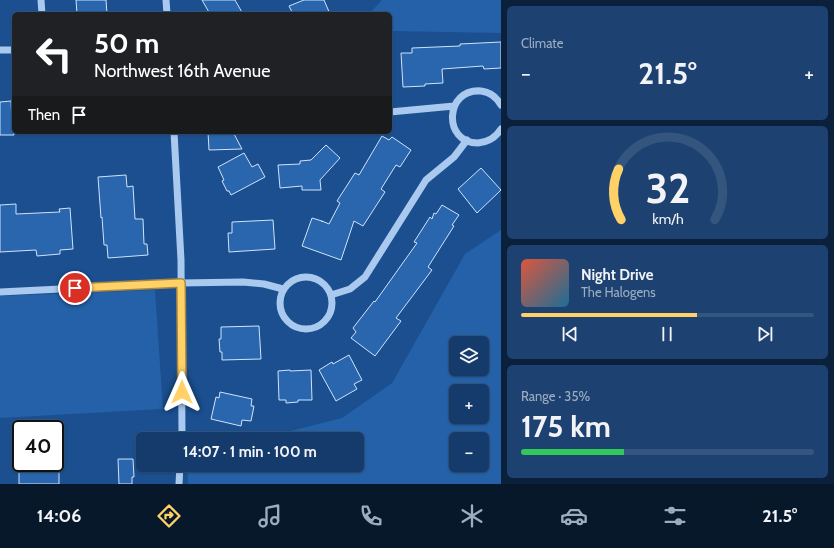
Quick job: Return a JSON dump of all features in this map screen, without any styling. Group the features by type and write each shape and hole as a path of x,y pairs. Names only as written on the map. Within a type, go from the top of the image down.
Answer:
{"street":[{"path":"41,0 42,12"},
{"path":"166,0 167,12"},
{"path":"0,50 12,50"},
{"path":"501,104 494,96 485,92 476,91 467,93 454,106 452,116 454,126 459,134 467,140 485,142 494,137 501,129"},
{"path":"392,112 454,106"},
{"path":"174,134 181,260 182,432"},
{"path":"331,295 350,289 365,276 426,180 454,157 467,140"},
{"path":"301,277 316,279 327,288 331,295 332,308 330,314 322,324 316,328 303,330 291,325 282,315 280,309 283,289 294,280 301,277"},
{"path":"0,292 181,283 242,282 264,284 283,289"},
{"path":"179,484 180,472"}],"shaded area":[{"path":"382,0 501,0 501,33 392,31 392,12 371,12"},
{"path":"501,230 501,484 188,484 187,472 364,472 364,432 287,432 342,418 392,383 465,254"},
{"path":"155,290 163,409 0,418 0,296"}],"building":[{"path":"76,0 106,0 107,12 77,12"},
{"path":"202,0 235,0 242,12 209,12"},
{"path":"304,0 324,0 329,12 292,12 289,6"},
{"path":"501,42 501,68 484,69 483,66 442,69 443,83 403,87 401,53 412,53 412,48 460,46 460,44"},
{"path":"11,101 12,134 14,135 0,135 0,102"},
{"path":"208,134 234,134 242,149 209,150"},
{"path":"382,136 389,140 392,137 411,150 400,167 396,165 381,189 385,192 363,226 354,221 341,260 302,246 312,218 329,224 340,203 337,201 355,173 359,175"},
{"path":"326,145 340,158 320,180 321,190 302,190 302,186 280,188 278,165 300,164 300,161 311,160"},
{"path":"244,153 252,167 258,164 265,177 231,195 229,191 227,191 222,181 224,180 218,167"},
{"path":"481,168 501,190 477,213 458,189"},
{"path":"126,175 127,187 133,186 135,219 143,219 144,244 147,244 148,255 108,258 107,245 104,245 98,177"},
{"path":"16,204 16,214 60,212 59,209 70,208 73,249 60,250 60,254 37,256 36,250 0,252 0,205"},
{"path":"442,205 459,215 452,225 454,226 428,267 432,270 396,318 401,321 375,356 351,338 356,332 353,328 374,301 375,302 417,243 414,242 430,217 432,219 434,213 436,214"},
{"path":"273,220 275,249 229,252 228,233 232,233 232,222"},
{"path":"259,326 261,359 222,360 219,339 221,339 221,327"},
{"path":"349,355 362,380 354,384 357,389 336,401 319,370 332,362 333,364"},
{"path":"311,370 312,400 298,400 298,402 286,403 286,400 279,400 278,371"},
{"path":"220,392 252,399 251,406 254,406 251,421 242,420 241,426 211,419 216,397 219,398"},
{"path":"118,459 133,459 134,477 132,477 132,484 119,484"},
{"path":"19,472 59,472 59,484 19,484"}],"route":[{"path":"75,288 181,283 182,392"}]}
